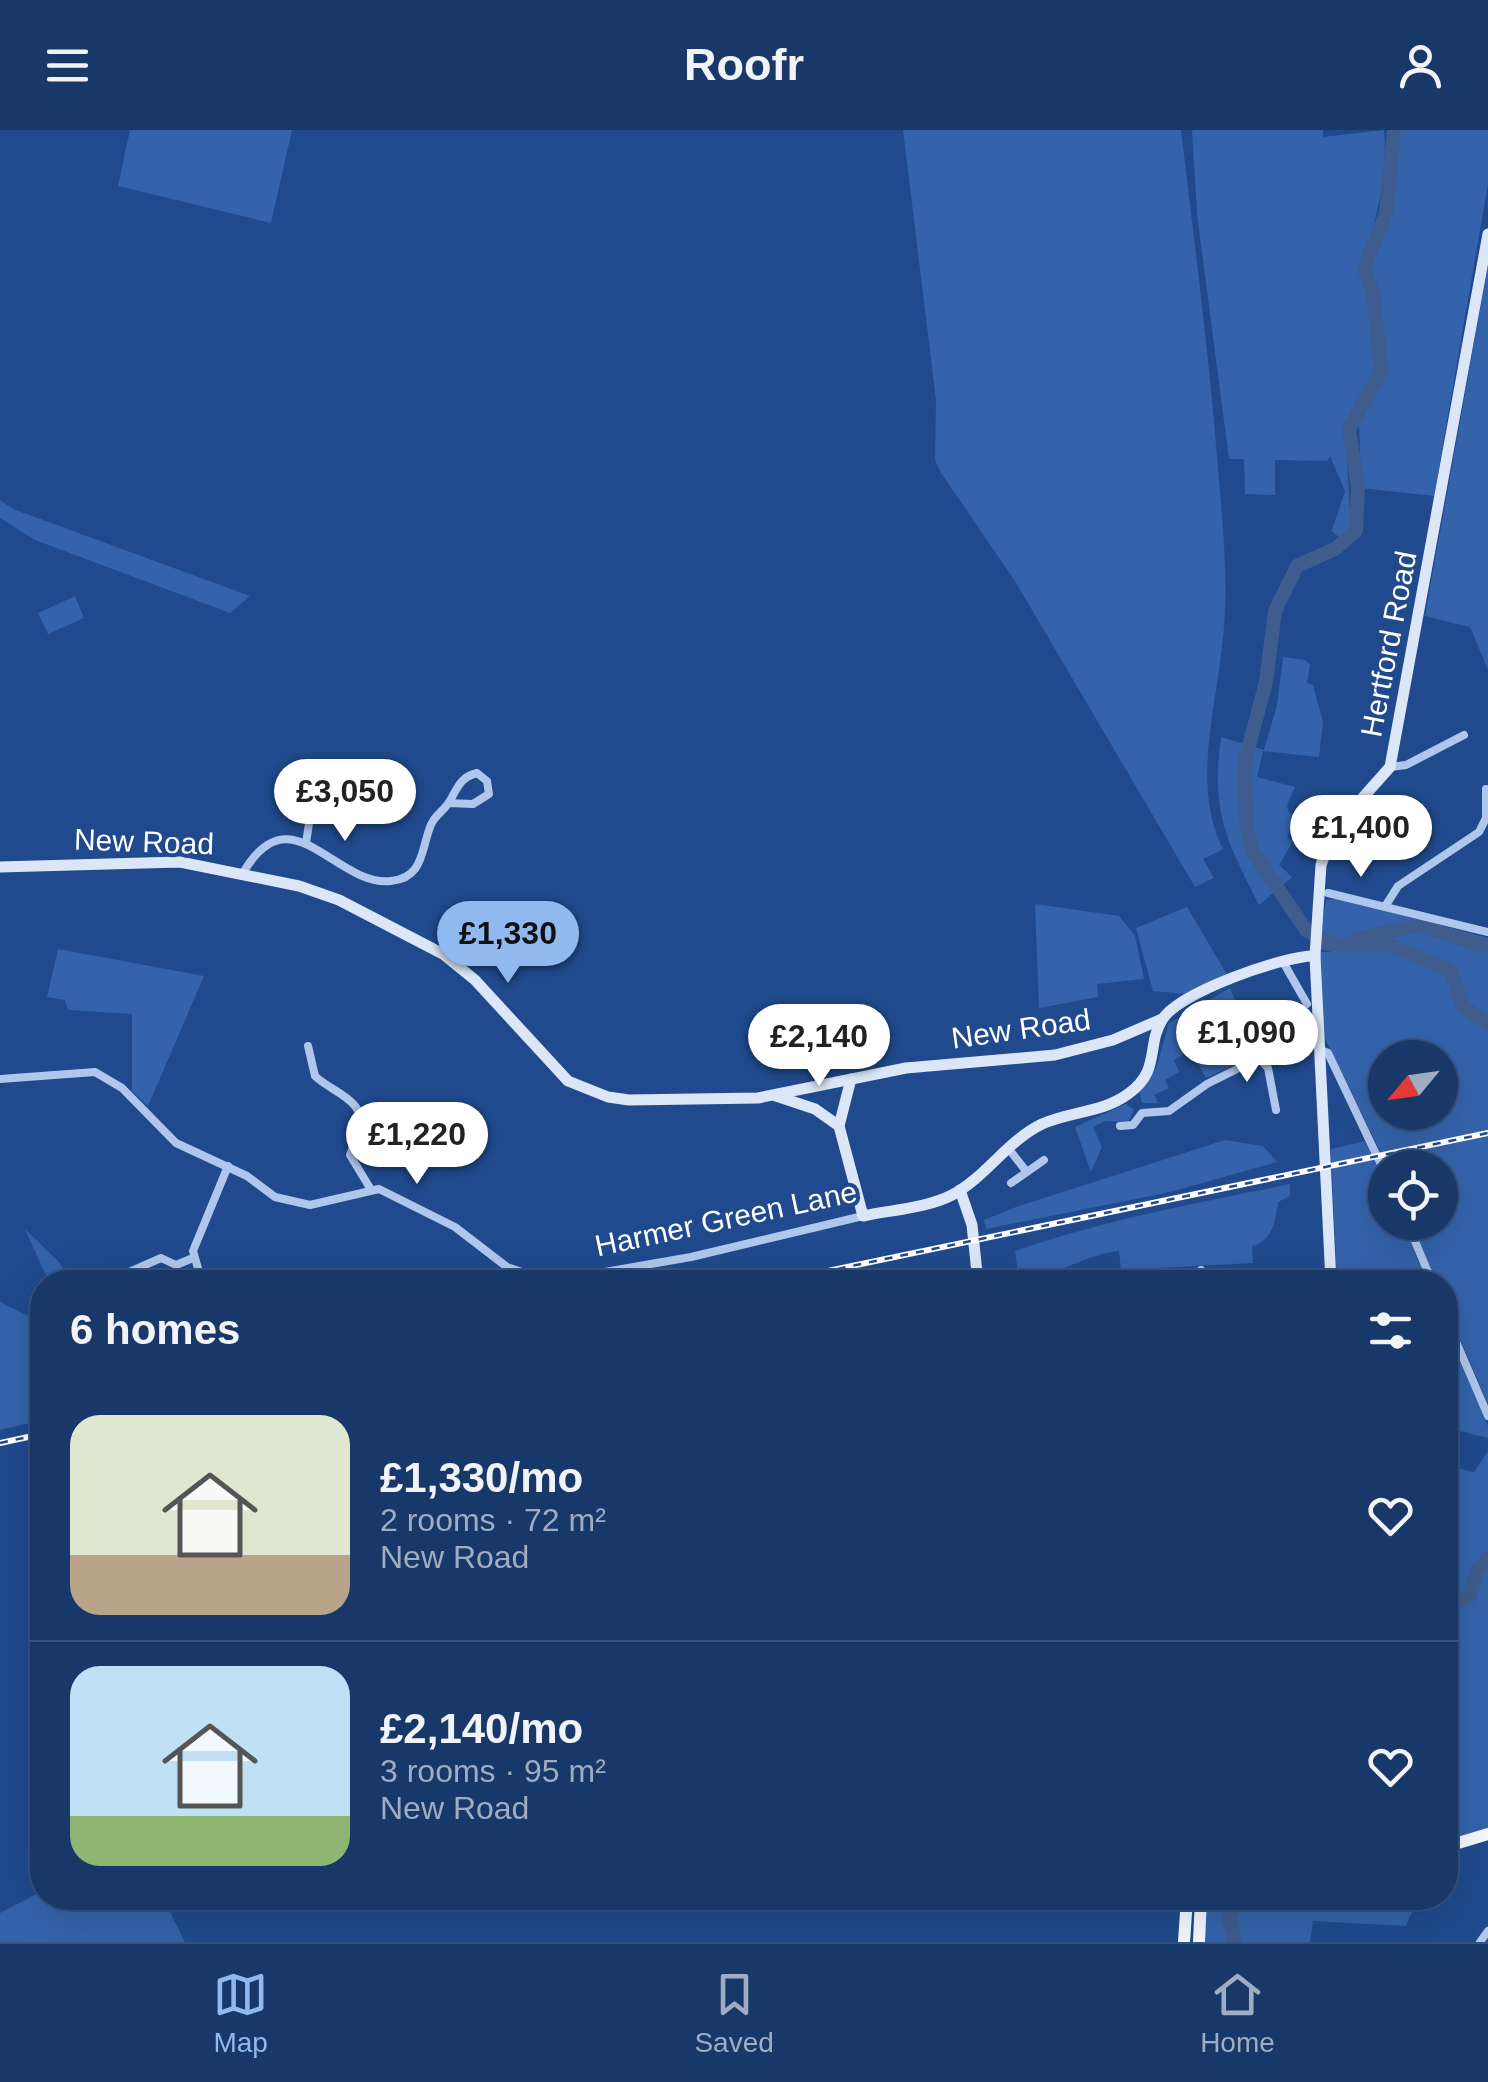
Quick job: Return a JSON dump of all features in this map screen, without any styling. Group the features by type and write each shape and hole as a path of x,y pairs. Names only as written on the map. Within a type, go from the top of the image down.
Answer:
{"main road":[{"path":"1458,1843 1488,1834"},
{"path":"1184,1942 1186,1910"},
{"path":"1199,1942 1200,1910"}],"street":[{"name":"Hertford Road","path":"1331,1270 1315,956 1325,846 1390,767 1488,234"},
{"path":"1390,767 1406,764 1464,735"},
{"path":"243,872 254,853 278,840 306,843 378,882 398,880 418,866 434,818 449,803 454,789 467,776 477,773 487,781 488,794 480,802 449,803"},
{"path":"1386,905 1398,886 1479,832 1486,818 1486,789"},
{"path":"306,843 314,791"},
{"name":"New Road","path":"0,867 145,861 243,872 338,900 442,954 476,980 568,1080 592,1092 629,1100 773,1095 906,1068 1055,1055 1113,1040 1162,1020"},
{"path":"1328,893 1488,932"},
{"path":"1142,1113 1128,1094 1150,1067 1162,1020 1184,1001 1282,960 1315,956"},
{"path":"1282,960 1307,1004"},
{"path":"0,1080 95,1072 122,1088 176,1143 228,1166 275,1197 298,1205 325,1202 370,1188 350,1155 360,1132 360,1116 346,1096 315,1076 308,1046"},
{"path":"1322,1050 1336,1069 1374,1150"},
{"path":"1120,1126 1133,1126 1142,1113 1170,1110 1207,1084 1259,1058 1268,1068 1276,1110"},
{"path":"851,1079 838,1126 863,1216"},
{"name":"Harmer Green Lane","path":"612,1270 690,1257 949,1197 1046,1122 1105,1107 1128,1094"},
{"path":"773,1095 815,1109 838,1126"},
{"path":"1008,1148 1026,1171"},
{"path":"1011,1183 1044,1160"},
{"path":"198,1270 193,1258 195,1242 228,1166"},
{"name":"Harmer Green Lane","path":"370,1188 390,1193 455,1227 518,1270"},
{"path":"960,1190 972,1225 977,1270"},
{"path":"1414,1240 1427,1270"},
{"path":"135,1270 161,1258 176,1265 193,1258"},
{"path":"1458,1346 1488,1416"},
{"path":"1480,1942 1488,1930"}],"shaded area":[{"path":"130,130 292,130 271,223 118,186"},
{"path":"903,130 1181,130 1209,374 1225,575 1224,623 1207,775 1214,825 1223,849 1203,859 1214,878 1195,887 1015,581 935,460 936,400"},
{"path":"1192,130 1323,130 1323,137 1384,130 1379,201 1359,270 1372,293 1379,370 1345,428 1351,529 1340,538 1332,531 1345,491 1330,456 1327,461 1275,460 1275,495 1245,494 1244,459 1229,459 1197,214"},
{"path":"1394,130 1488,130 1488,184 1434,496 1361,488 1359,419 1385,372 1376,290 1364,268 1386,213"},
{"path":"1488,266 1488,670 1470,627 1425,616"},
{"path":"0,500 13,509 250,596 230,613 35,540 0,518"},
{"path":"75,596 84,618 48,634 38,613"},
{"path":"1283,657 1305,660 1310,665 1307,683 1313,685 1323,722 1319,757 1263,751 1257,777 1295,787 1287,805 1289,812 1303,820 1296,833 1291,831 1287,837 1293,841 1279,865 1292,877 1259,905 1224,825 1218,763 1221,737 1264,750 1277,705"},
{"path":"1339,898 1488,938 1488,1404 1458,1334 1458,1270 1431,1270 1418,1240 1458,1240 1458,1150 1380,1150 1370,1130 1458,1130 1458,1040 1368,1040 1368,1126 1323,1034 1319,952 1333,952 1319,949 1326,900"},
{"path":"1035,904 1119,916 1135,936 1144,979 1097,984 1098,997 1039,1008"},
{"path":"1187,907 1229,978 1186,994 1153,991 1136,928"},
{"path":"58,949 204,976 148,1106 132,1091 132,1014 68,1010 65,1000 47,997"},
{"path":"1230,988 1258,1054 1206,1078 1191,1051 1174,1060 1179,1072 1165,1080 1169,1088 1154,1095 1158,1103 1142,1103 1140,1091 1157,1066 1169,1023"},
{"path":"1126,1104 1134,1110 1128,1122 1105,1121 1093,1127 1102,1147 1091,1172 1075,1127"},
{"path":"1225,1140 1263,1146 1277,1162 1170,1192 986,1229 984,1220 1016,1207"},
{"path":"1365,1141 1369,1150 1368,1240 1410,1240 1422,1270 1336,1270 1331,1149"},
{"path":"1290,1184 1290,1196 1278,1202 1269,1235 1252,1246 1253,1263 1121,1270 1119,1251 1059,1270 1018,1270 1015,1251 1186,1205"},
{"path":"25,1229 64,1270 44,1270"},
{"path":"0,1302 30,1317 30,1423 0,1430"},
{"path":"1458,1357 1488,1426 1488,1438 1460,1431 1458,1435"},
{"path":"1488,1451 1488,1828 1458,1838 1458,1468 1474,1472"},
{"path":"30,1897 30,1910 169,1910 185,1942 0,1942 0,1913"},
{"path":"1204,1910 1229,1910 1227,1931 1233,1942 1203,1942"},
{"path":"1233,1910 1413,1910 1406,1926 1313,1921 1310,1942 1237,1942 1230,1914"}],"waterway":[{"path":"1394,130 1386,213 1364,268 1373,293 1381,371 1349,429 1358,489 1356,531 1335,549 1297,566 1275,611 1266,682 1244,764 1247,831 1253,852 1307,931 1333,944 1390,945 1450,970 1464,1008 1488,1023"},
{"path":"1354,940 1419,925 1483,946"},
{"path":"1458,1601 1470,1595 1477,1571 1488,1558"},
{"path":"1233,1910 1229,1918 1235,1942"}],"railway":[{"path":"832,1270 1488,1133"},
{"path":"0,1443 30,1437"}]}
